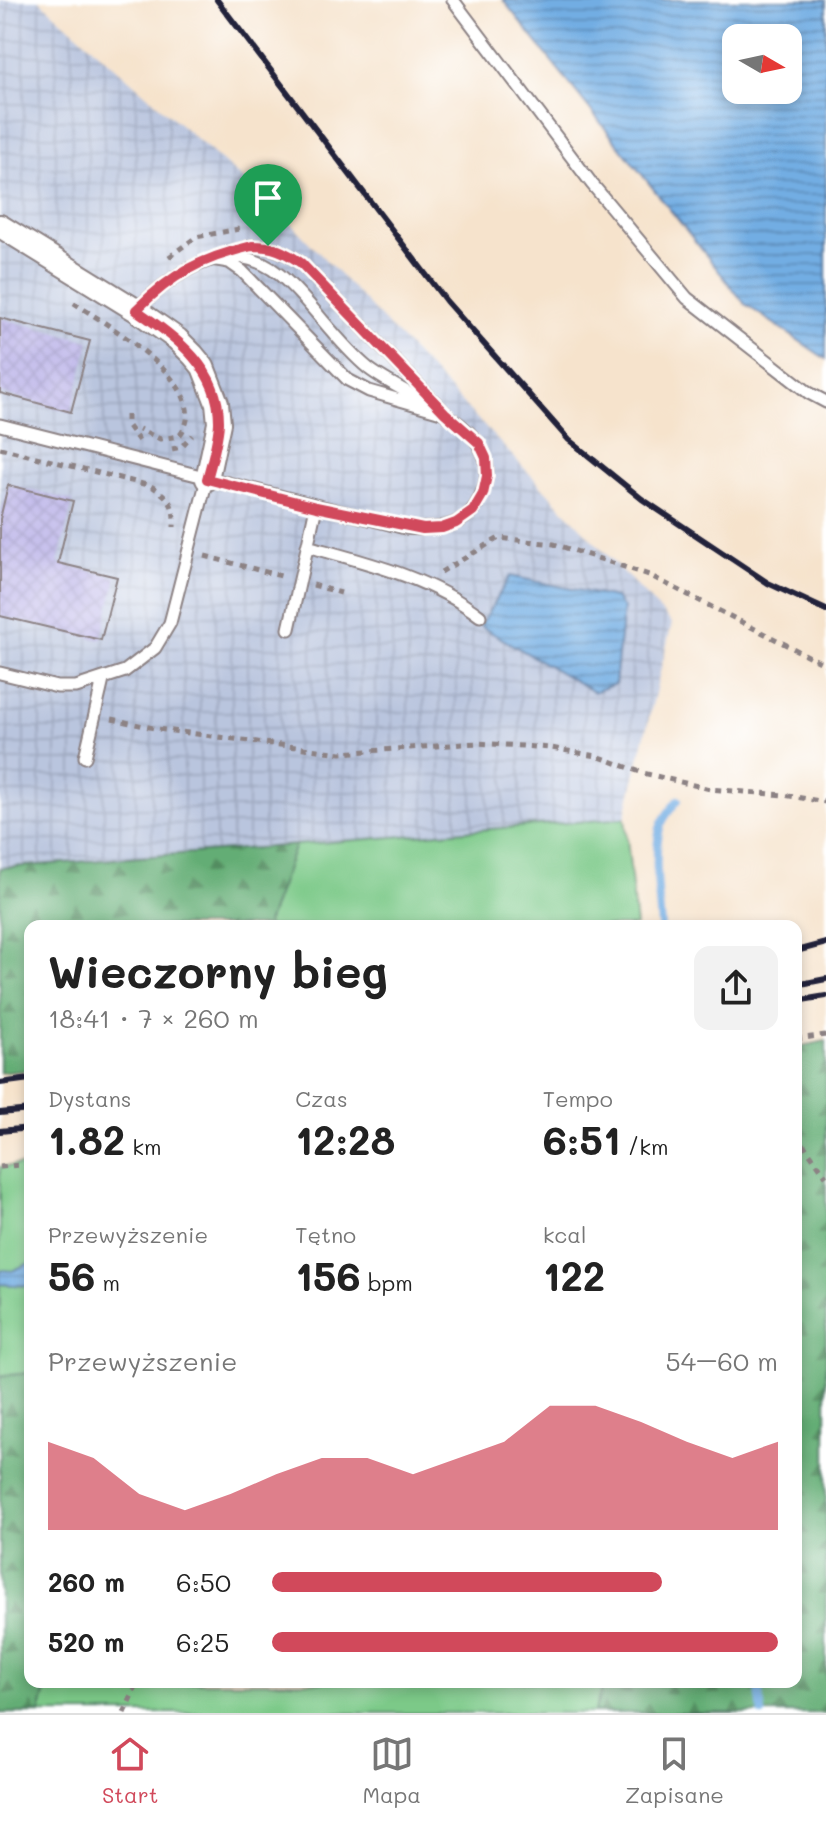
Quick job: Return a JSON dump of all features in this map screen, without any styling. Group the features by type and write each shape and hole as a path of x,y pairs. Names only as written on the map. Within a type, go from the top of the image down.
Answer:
{"street":[{"path":"0,226 136,310 177,339 193,355 211,383 219,423 207,479"}],"lane":[{"path":"453,0 592,184 687,298 809,393 826,402"},
{"path":"0,425 316,507 414,529 442,528 456,523 473,511 483,494 487,476 486,458 479,443 445,413 314,276 284,251 268,246 252,246 211,259 180,272 136,310"},
{"path":"211,259 231,257 252,261 278,274 369,369 445,413"},
{"path":"211,259 229,262 242,271 348,380 369,391 445,413"},
{"path":"0,673 66,688 103,680 143,660 155,648 170,623 207,479"},
{"path":"289,629 316,507"},
{"path":"307,546 423,583 480,616"},
{"path":"85,757 103,680"}],"path":[{"path":"98,287 88,303 135,335"},
{"path":"65,297 168,372 179,387 187,419 179,436 160,439 139,429"},
{"path":"127,415 127,425 141,443"},
{"path":"162,448 181,447 195,426"},
{"path":"0,448 151,486 170,498 174,509 172,536"},
{"path":"423,583 499,538 554,544 649,575 826,665"},
{"path":"95,716 158,729 341,753 477,743 551,748 597,756 643,773 710,789 826,802"},
{"path":"802,1038 826,1035"},
{"path":"802,1142 826,1176"},
{"path":"0,1167 24,1165"},
{"path":"124,1713 135,1688"}],"shaded area":[{"path":"0,0 39,0 280,212 672,623 625,818 0,868"}],"green space":[{"path":"625,818 635,920 268,920 295,845"},
{"path":"295,845 268,920 24,920 24,1071 0,1073 0,868"},
{"path":"826,1041 826,1713 594,1713 602,1688 802,1688 802,1046"},
{"path":"24,1165 24,1266 12,1271 0,1270 0,1167"},
{"path":"0,1284 24,1286 24,1374 0,1376"},
{"path":"24,1374 24,1688 46,1688 40,1713 0,1713 0,1376"},
{"path":"46,1688 602,1688 594,1713 40,1713"}],"water":[{"path":"503,0 826,0 826,359 745,304"},
{"path":"510,576 615,598 623,608 615,684 594,692 480,626"},
{"path":"24,1266 24,1286 0,1284 0,1270 12,1271"}],"building":[{"path":"0,318 90,341 71,412 0,393"},
{"path":"8,485 73,501 58,563 117,577 101,640 0,616 0,519"}],"waterway":[{"path":"661,920 658,839 663,820 678,800"},
{"path":"759,1688 762,1713"}],"railway":[{"path":"217,0 446,301 569,440 642,499 768,583 826,610"},
{"path":"802,949 826,943"},
{"path":"802,984 826,979"},
{"path":"802,1000 826,996"},
{"path":"0,1083 24,1080"},
{"path":"0,1113 24,1111"},
{"path":"0,1131 24,1129"}],"route":[{"path":"268,246 284,251 301,263 445,413 479,443 486,458 487,476 483,494 473,511 442,528 405,528 207,479 219,423 211,383 203,367 177,339 136,310 180,272 227,252 268,246"}]}
